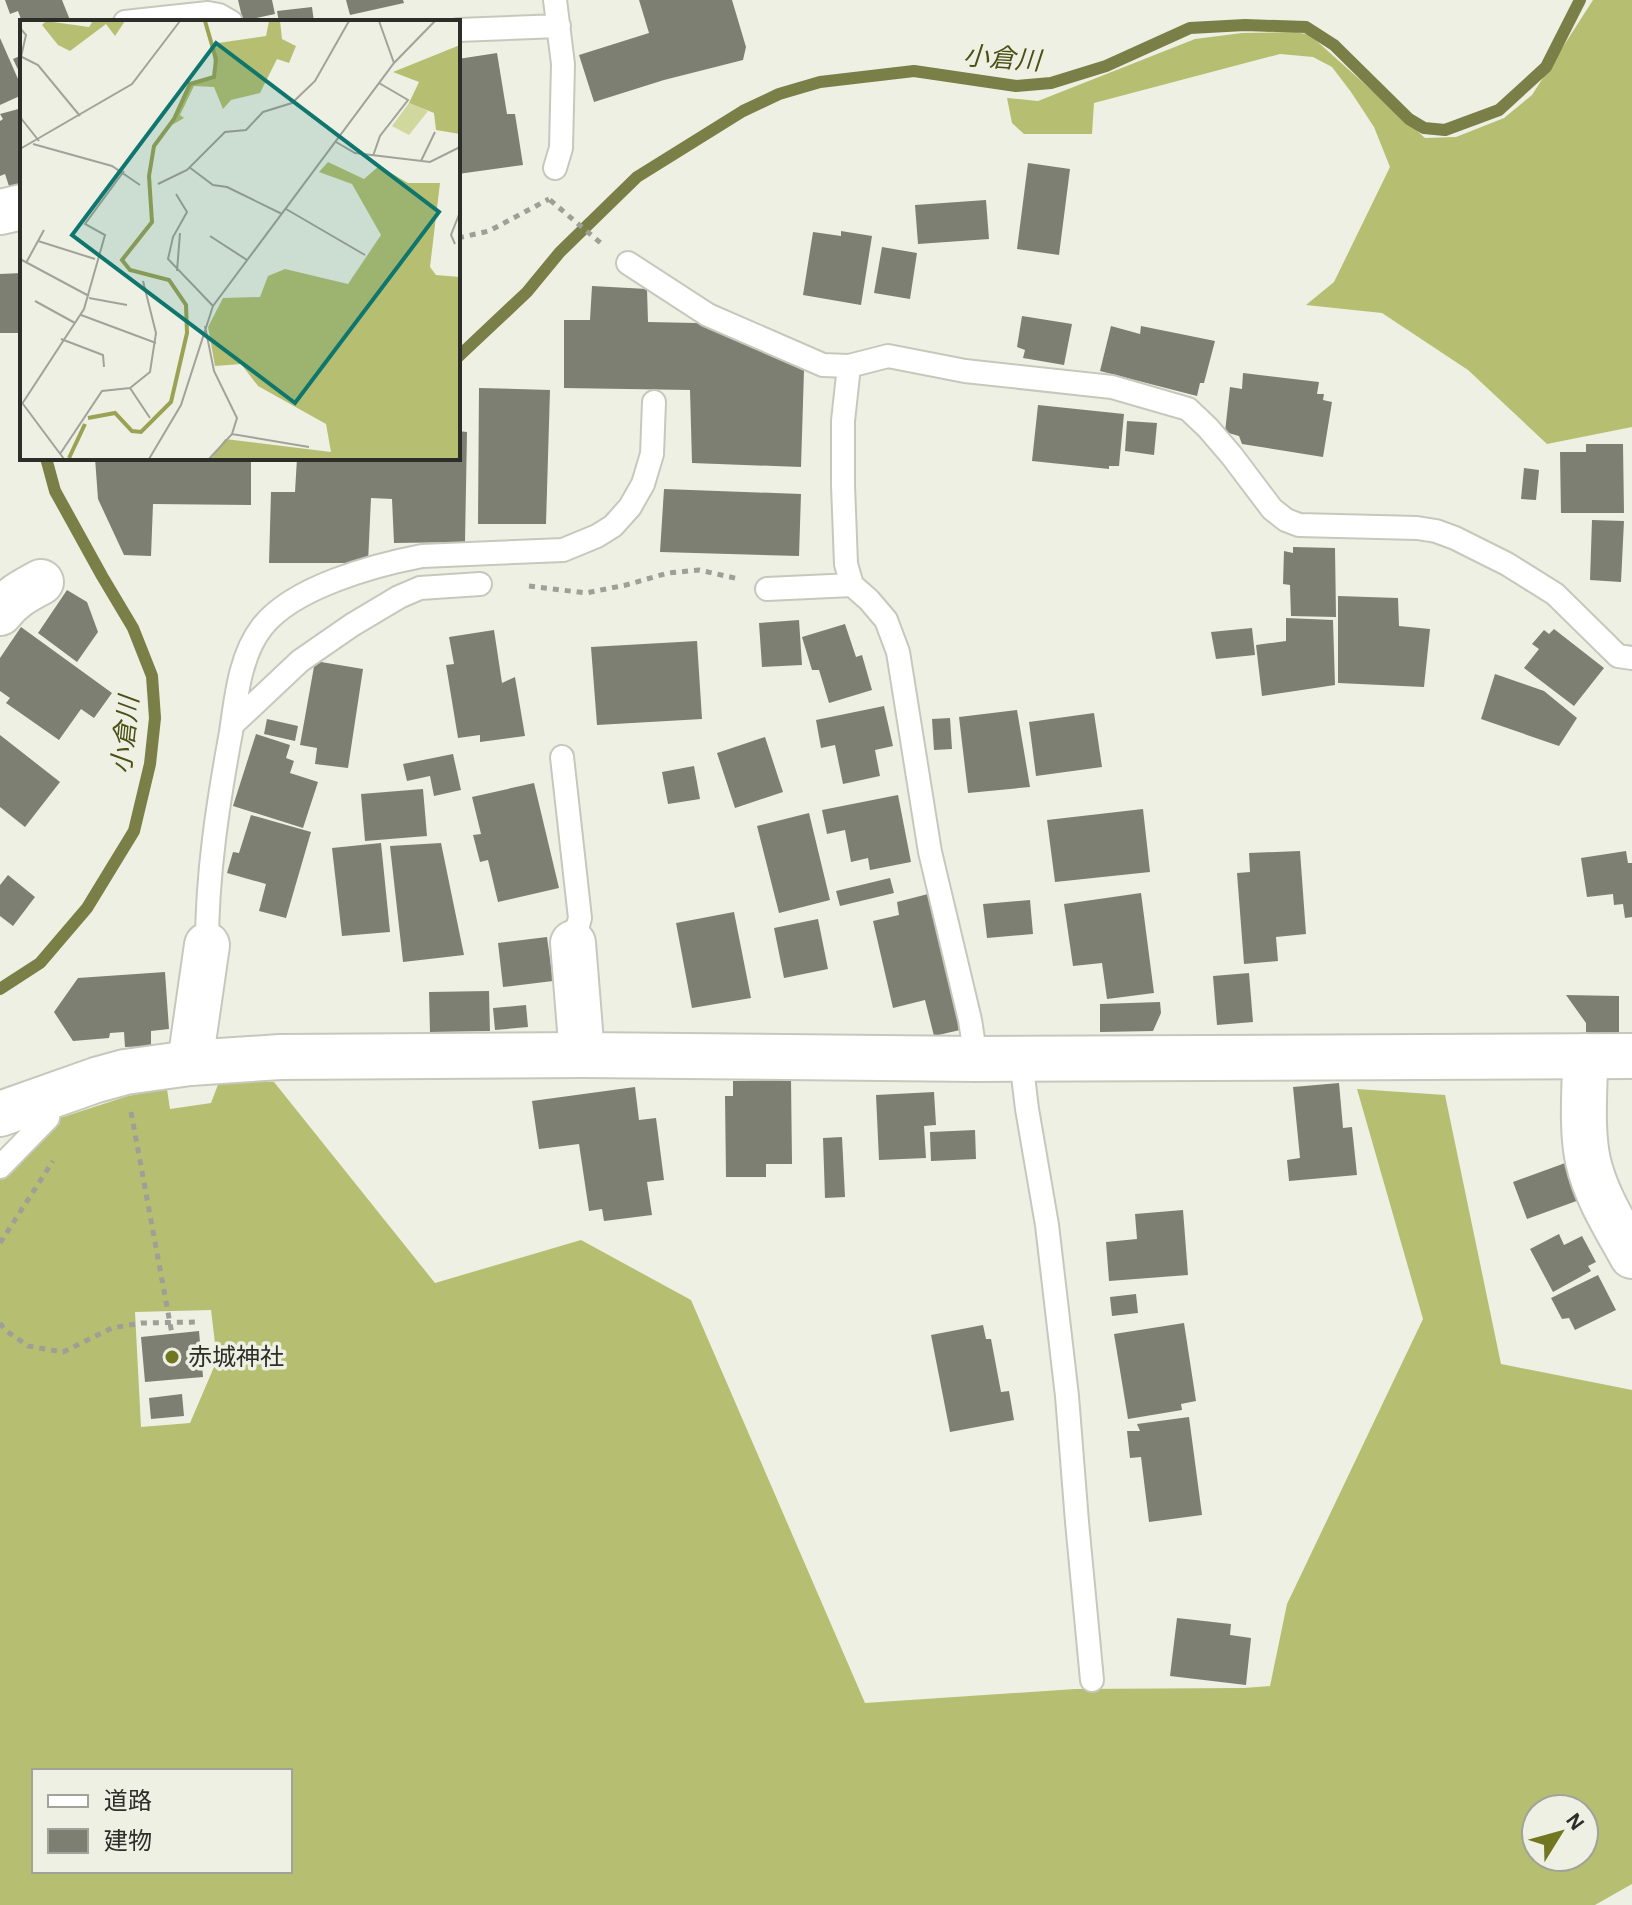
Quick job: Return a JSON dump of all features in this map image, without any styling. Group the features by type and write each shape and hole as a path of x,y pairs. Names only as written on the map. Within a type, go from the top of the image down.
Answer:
{"street":[{"path":"0,212 20,207"},
{"path":"0,613 17,594 41,582"},
{"path":"573,943 582,1055"},
{"path":"190,1063 207,945"},
{"path":"0,1114 125,1072 190,1063 280,1057 582,1055 1021,1059 1632,1056"},
{"path":"1585,1056 1587,1158 1604,1207 1632,1256"}],"lane":[{"path":"555,0 563,64 561,148 555,168"},
{"path":"143,20 208,13 228,20"},
{"path":"460,30 559,26"},
{"path":"628,263 708,315 823,365 849,366 888,356 965,371 1112,387 1188,409 1232,456 1272,509 1286,520 1299,525 1417,528 1445,534 1507,564 1555,594 1618,656 1632,658"},
{"path":"849,366 843,421 846,564 852,585 886,620 898,652 930,852 970,1020 976,1059"},
{"path":"207,945 207,908 220,791 247,653 262,627 279,610 298,598 334,581 401,560 422,556 563,550 590,540 613,526 630,507 643,484 652,454 654,402"},
{"path":"232,725 300,661 399,597 420,588 480,584"},
{"path":"767,589 852,585"},
{"path":"562,757 580,918 573,943"},
{"path":"1021,1059 1047,1225 1066,1382 1092,1680"},
{"path":"0,1167 48,1118 50,1095"}],"path":[{"path":"460,238 489,231 549,199 602,244"},
{"path":"480,584 493,582 586,593 668,573 699,570 767,589"},
{"path":"131,1111 172,1334"},
{"path":"0,1323 28,1346 63,1352 112,1328 141,1323 197,1322"}],"green space":[{"path":"1593,0 1632,0 1632,427 1547,444 1468,370 1382,313 1306,305 1334,282 1390,167 1374,127 1332,67 1313,57 1280,54 1094,103 1092,134 1024,134 1012,123 1007,98 1038,101 1195,39 1242,33 1296,32 1310,35 1425,138 1456,137 1504,118 1532,95"},
{"path":"219,1082 274,1082 435,1283 581,1240 691,1300 865,1703 1075,1689 1270,1686 1287,1604 1423,1319 1357,1089 1445,1095 1501,1364 1632,1390 1632,1884 1595,1905 0,1905 0,1180 57,1119 128,1096 167,1089 170,1109 211,1103","holes":["211,1310 217,1360 190,1423 141,1427 135,1312"]}],"building":[{"path":"5,0 62,0 70,20 21,20 18,11 10,14"},
{"path":"238,0 272,0 275,14 243,20"},
{"path":"346,0 403,0 404,3 350,15"},
{"path":"639,0 732,0 746,47 743,60 594,102 579,55 649,33"},
{"path":"312,7 314,20 279,20 277,11"},
{"path":"0,38 20,83 20,96 0,105"},
{"path":"497,53 507,114 515,114 523,165 460,174 460,59"},
{"path":"20,56 20,74 13,59"},
{"path":"20,109 20,189 11,192 5,174 0,176 0,121 3,119 0,114"},
{"path":"1028,163 1070,169 1059,255 1017,249"},
{"path":"986,200 989,239 918,244 915,205"},
{"path":"841,231 872,236 861,305 803,295 813,232 841,236"},
{"path":"882,247 917,253 910,299 874,293"},
{"path":"20,273 20,333 0,333 0,274"},
{"path":"592,286 647,289 648,322 697,323 804,370 801,467 692,463 690,390 564,388 564,320 590,320"},
{"path":"1022,316 1072,324 1064,365 1023,358 1025,350 1017,347"},
{"path":"1111,326 1140,334 1141,326 1215,341 1204,383 1200,383 1197,396 1100,371"},
{"path":"1243,373 1319,382 1317,394 1324,394 1323,400 1332,402 1323,457 1242,444 1239,436 1225,432 1230,387 1242,389"},
{"path":"479,388 550,390 546,524 478,524"},
{"path":"1038,405 1124,414 1119,466 1109,466 1109,469 1032,461"},
{"path":"1127,421 1157,423 1154,455 1125,451"},
{"path":"460,431 467,432 465,542 394,543 392,499 371,498 368,563 269,563 271,492 295,492 297,460 460,460"},
{"path":"1586,444 1623,444 1624,513 1561,513 1560,452 1586,452"},
{"path":"95,460 251,460 251,505 153,504 151,556 124,555 98,499"},
{"path":"1524,468 1539,470 1536,500 1521,499"},
{"path":"664,489 801,494 799,556 660,552"},
{"path":"1592,520 1624,521 1621,582 1590,580"},
{"path":"1293,547 1335,548 1336,617 1291,616 1290,585 1283,584 1284,551 1293,553"},
{"path":"67,590 87,602 98,632 77,662 38,633"},
{"path":"1338,596 1398,598 1399,626 1430,629 1424,687 1338,683"},
{"path":"1286,618 1333,620 1335,685 1262,696 1256,645 1286,641"},
{"path":"799,620 802,665 762,667 759,623"},
{"path":"845,624 856,657 862,655 872,690 829,703 819,670 812,670 802,637"},
{"path":"21,627 112,693 94,718 81,709 59,740 6,703 10,698 0,691 0,658"},
{"path":"1252,628 1255,655 1216,659 1211,632"},
{"path":"1554,629 1604,668 1574,706 1524,668 1539,649 1532,644 1544,630 1549,634"},
{"path":"494,630 502,683 515,677 525,736 480,742 480,735 458,738 446,665 454,664 449,637"},
{"path":"697,641 702,719 597,725 591,647"},
{"path":"315,661 363,669 348,768 315,764 317,748 300,745"},
{"path":"1495,674 1544,691 1577,718 1559,746 1481,719"},
{"path":"884,706 893,746 875,750 880,776 843,784 835,745 821,748 816,720"},
{"path":"1017,710 1030,787 968,793 959,717"},
{"path":"1094,713 1102,767 1036,776 1029,722"},
{"path":"950,718 952,749 934,750 932,719"},
{"path":"267,719 298,726 295,741 264,734"},
{"path":"256,734 290,745 286,758 294,761 290,773 318,782 303,828 233,806"},
{"path":"0,735 60,782 25,827 0,807"},
{"path":"765,737 783,792 735,808 717,753"},
{"path":"453,754 461,790 434,796 430,776 407,781 403,764"},
{"path":"694,766 700,799 668,804 662,772"},
{"path":"534,783 559,888 498,902 488,860 480,862 473,835 481,834 472,797"},
{"path":"423,789 427,836 365,841 361,794"},
{"path":"898,795 911,862 870,870 868,858 851,862 845,830 827,834 822,810"},
{"path":"1143,809 1150,872 1055,882 1047,820"},
{"path":"809,813 830,900 779,913 757,826"},
{"path":"251,815 311,832 286,918 259,911 266,884 227,873 233,852 239,853"},
{"path":"381,843 390,932 342,936 332,848"},
{"path":"441,843 464,955 403,962 390,846"},
{"path":"1300,851 1306,934 1276,937 1278,961 1244,964 1237,873 1250,872 1249,853"},
{"path":"1626,851 1628,863 1632,863 1632,917 1625,918 1623,904 1614,905 1613,894 1587,897 1581,858"},
{"path":"8,875 35,897 13,926 0,916 0,885"},
{"path":"890,878 894,893 840,906 836,891"},
{"path":"1141,893 1154,993 1107,999 1102,963 1073,966 1064,904"},
{"path":"928,894 960,1030 934,1036 925,1000 893,1008 873,921 899,915 897,902"},
{"path":"1030,900 1033,934 987,938 983,904"},
{"path":"734,912 751,998 692,1008 676,923"},
{"path":"818,919 828,969 784,978 774,928"},
{"path":"547,937 553,981 503,987 498,943"},
{"path":"165,972 169,1029 151,1031 151,1046 125,1047 124,1032 110,1033 109,1038 73,1041 54,1012 78,978"},
{"path":"1249,973 1253,1022 1217,1025 1213,976"},
{"path":"489,991 490,1031 430,1032 429,992"},
{"path":"1566,995 1619,996 1619,1035 1586,1035 1586,1023"},
{"path":"1160,1002 1161,1013 1153,1031 1100,1032 1100,1004"},
{"path":"526,1005 528,1027 495,1030 493,1008"},
{"path":"791,1080 792,1164 766,1164 766,1177 726,1177 725,1096 733,1096 733,1081"},
{"path":"1339,1083 1343,1128 1352,1127 1357,1175 1289,1181 1287,1160 1300,1158 1293,1087"},
{"path":"635,1087 639,1120 656,1118 664,1180 647,1182 652,1215 604,1221 602,1209 589,1211 579,1144 539,1149 532,1101"},
{"path":"934,1092 936,1125 924,1126 926,1158 879,1160 876,1095"},
{"path":"975,1130 976,1159 931,1161 930,1132"},
{"path":"842,1137 845,1197 825,1198 823,1138"},
{"path":"1568,1162 1582,1199 1527,1219 1513,1182"},
{"path":"1183,1210 1188,1275 1109,1281 1106,1242 1137,1239 1135,1214"},
{"path":"1559,1234 1564,1245 1582,1236 1596,1262 1588,1266 1591,1271 1553,1292 1530,1249"},
{"path":"1598,1275 1616,1310 1575,1330 1569,1318 1562,1319 1551,1298"},
{"path":"1136,1294 1138,1313 1112,1316 1110,1297"},
{"path":"1184,1323 1196,1401 1181,1404 1182,1410 1128,1419 1114,1334"},
{"path":"983,1325 986,1339 991,1339 1001,1392 1009,1391 1014,1420 950,1432 931,1335"},
{"name":"赤城神社","path":"199,1331 203,1377 145,1382 141,1337"},
{"path":"182,1394 184,1416 151,1419 149,1398"},
{"path":"1189,1417 1202,1515 1149,1522 1141,1457 1130,1458 1127,1431 1140,1431 1137,1424"},
{"path":"1177,1618 1231,1624 1230,1635 1251,1638 1246,1685 1170,1676"}],"waterway":[{"name":"小倉川","path":"460,355 527,292 560,252 637,177 743,111 779,94 820,82 914,71 1016,86 1051,83 1106,66 1190,28 1245,25 1306,27 1334,45 1409,119 1424,128 1445,130 1499,110 1546,67 1580,0"},
{"name":"小倉川","path":"0,989 40,963 87,908 134,831 150,764 155,718 152,676 133,628 55,491 47,460"}],"place":[{"name":"赤城神社","path":"172,1357"}]}
